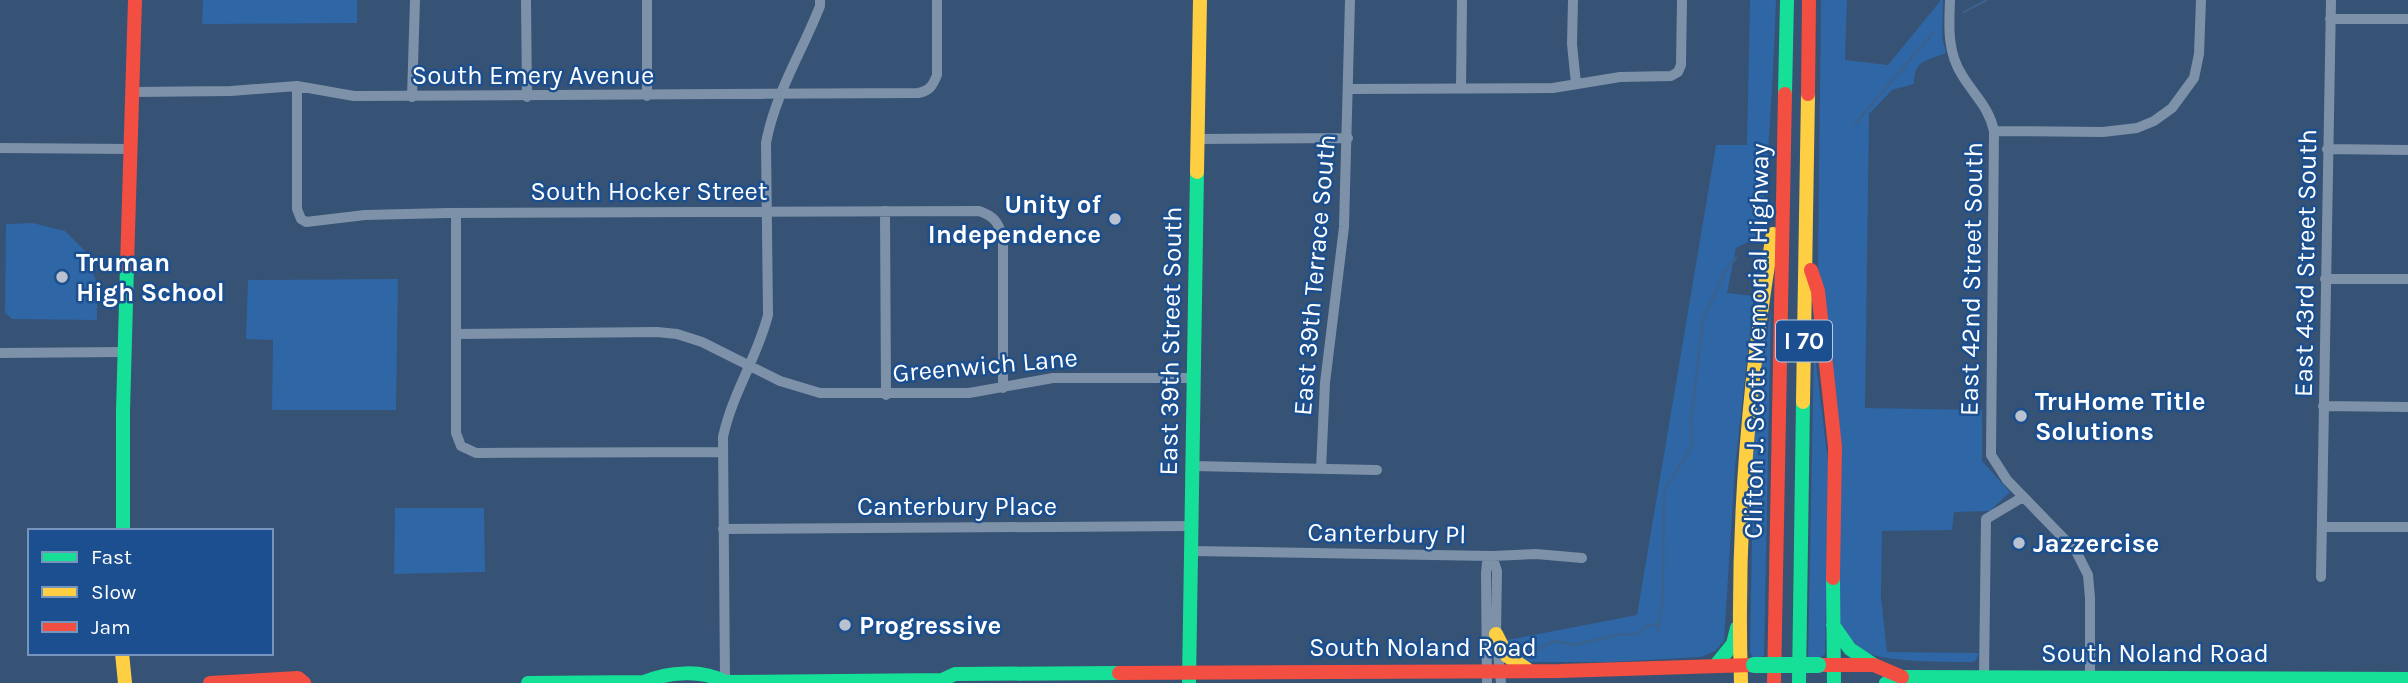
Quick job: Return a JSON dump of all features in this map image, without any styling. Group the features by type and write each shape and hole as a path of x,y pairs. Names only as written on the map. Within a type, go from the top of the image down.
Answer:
{"main road":[{"path":"123,529 135,0"},
{"name":"East 39th Street South","path":"1189,678 1200,0"},
{"name":"Clifton J. Scott Memorial Highway","path":"1774,683 1787,0"},
{"name":"Clifton J. Scott Memorial Highway","path":"1799,683 1810,0"},
{"path":"1716,665 1733,644 1739,617 1743,488 1749,420 1764,284 1784,172"},
{"path":"1805,252 1818,291 1835,447 1832,623 1826,665 1834,683"},
{"path":"1739,617 1747,665 1741,683"},
{"path":"1832,623 1839,638 1851,652 1874,665"},
{"path":"1496,634 1507,659 1532,671"},
{"path":"122,655 125,683"},
{"name":"South Noland Road","path":"528,683 645,683 659,676 714,675 724,683 944,682 955,674 1189,678 1330,671 1493,677 1532,671 1716,665 1874,665 1902,677"},
{"name":"South Noland Road","path":"1886,683 1902,677 2311,681 2408,678"},
{"path":"210,683 298,678 304,683"}],"street":[{"path":"412,97 415,0"},
{"path":"526,0 527,97"},
{"path":"646,0 647,96"},
{"path":"724,683 722,452 726,419 761,342 768,315 766,143 779,94 806,42 820,0"},
{"name":"South Emery Avenue","path":"132,92 231,92 297,86 354,96 412,97 918,93 925,92 934,85 937,75 937,0"},
{"name":"East 39th Terrace South","path":"1321,469 1326,370 1345,228 1350,0"},
{"path":"1461,88 1462,0"},
{"path":"1573,0 1572,44 1576,84"},
{"path":"1349,89 1545,88 1620,77 1665,77 1676,74 1681,65 1682,0"},
{"name":"East 42nd Street South","path":"1950,0 1949,36 1952,50 1962,75 1986,107 1994,131 1991,455 2007,480 2023,497"},
{"path":"1994,131 2103,132 2137,128 2154,121 2172,108 2194,78 2199,54 2201,0"},
{"name":"East 43rd Street South","path":"2321,577 2331,0"},
{"path":"2330,19 2408,19"},
{"name":"South Hocker Street","path":"297,86 297,209 301,219 306,222 366,215 457,213 979,211 992,216 999,223 1003,237 1003,388"},
{"path":"1198,139 1348,138"},
{"path":"0,148 131,149"},
{"path":"2327,149 2408,150"},
{"path":"885,211 886,395"},
{"path":"457,213 456,433 461,446 476,453 722,452"},
{"path":"2325,279 2408,279"},
{"name":"Greenwich Lane","path":"456,334 677,334 702,342 780,381 820,393 969,393 1053,378 1195,378"},
{"path":"0,353 125,352"},
{"path":"2323,406 2408,407"},
{"path":"1193,466 1377,470"},
{"path":"1984,677 1986,519 2023,497 2076,551 2088,575 2090,680"},
{"name":"Canterbury Place","path":"723,529 1192,526"},
{"path":"2322,527 2408,527"},
{"name":"Canterbury Pl","path":"1191,551 1492,556 1536,554 1582,558"},
{"path":"1492,556 1497,571 1493,677"},
{"path":"1492,556 1487,563 1486,573 1493,677"}],"shaded area":[{"path":"203,0 357,0 357,23 202,24"},
{"path":"1750,0 1776,0 1775,30 1760,236 1736,248 1727,293 1754,296 1735,467 1724,641 1715,651 1701,657 1611,662 1524,662 1513,657 1502,641 1637,615 1716,145 1747,145"},
{"path":"1821,0 1847,0 1845,60 1888,65 1943,0 1942,37 1946,53 1923,62 1916,70 1914,84 1892,90 1869,114 1865,408 1982,410 1982,461 2010,492 1990,511 1954,512 1952,530 1882,531 1881,597 1887,652 1979,653 1973,662 1915,661 1871,654 1857,645 1840,625 1818,262"},
{"path":"33,223 65,231 88,254 97,285 97,320 12,319 5,313 6,224"},
{"path":"398,279 396,410 272,410 273,340 246,339 248,280"},
{"path":"1771,308 1764,656 1753,658 1750,652 1753,478 1751,433"},
{"path":"1814,347 1828,462 1825,654 1820,658 1808,659"},
{"path":"395,508 484,508 485,572 394,574"}],"waterway":[{"path":"1964,12 1987,0"},
{"path":"1855,124 1933,33"},
{"path":"1658,631 1663,596 1664,491 1692,446 1691,420 1703,320 1725,271 1736,258"},
{"path":"1514,653 1525,649 1533,651 1555,641 1574,645 1617,635 1638,634 1645,627 1657,624"}],"traffic: fast":[{"path":"1785,94 1787,0"},
{"path":"1189,683 1197,172"},
{"path":"123,529 127,266"},
{"path":"1799,683 1803,402"},
{"path":"1833,578 1834,683"},
{"path":"1833,625 1850,649 1874,665"},
{"path":"1716,665 1733,644 1737,628"},
{"path":"1754,665 1818,665"},
{"path":"528,683 644,682 685,673 706,675 725,682 942,680 955,674 1119,673"},
{"path":"1886,683 1902,677 2408,679"}],"traffic: slow":[{"path":"1197,172 1200,0"},
{"path":"1803,402 1808,94"},
{"path":"1741,683 1742,514 1757,346 1773,234"},
{"path":"1496,634 1507,656 1527,669"},
{"path":"122,655 125,683"}],"traffic: jam":[{"path":"127,266 135,0"},
{"path":"1808,94 1809,0"},
{"path":"1774,683 1785,94"},
{"path":"1811,270 1818,291 1835,447 1833,578"},
{"path":"1119,673 1560,671 1752,665"},
{"path":"1823,665 1874,665 1902,677"},
{"path":"210,683 298,678 304,683"}],"place":[{"name":"Unity of Independence","path":"1115,219"},
{"name":"Truman High School","path":"62,277"},
{"name":"TruHome Title Solutions","path":"2021,416"},
{"name":"Jazzercise","path":"2019,543"},
{"name":"Progressive","path":"845,625"}]}
